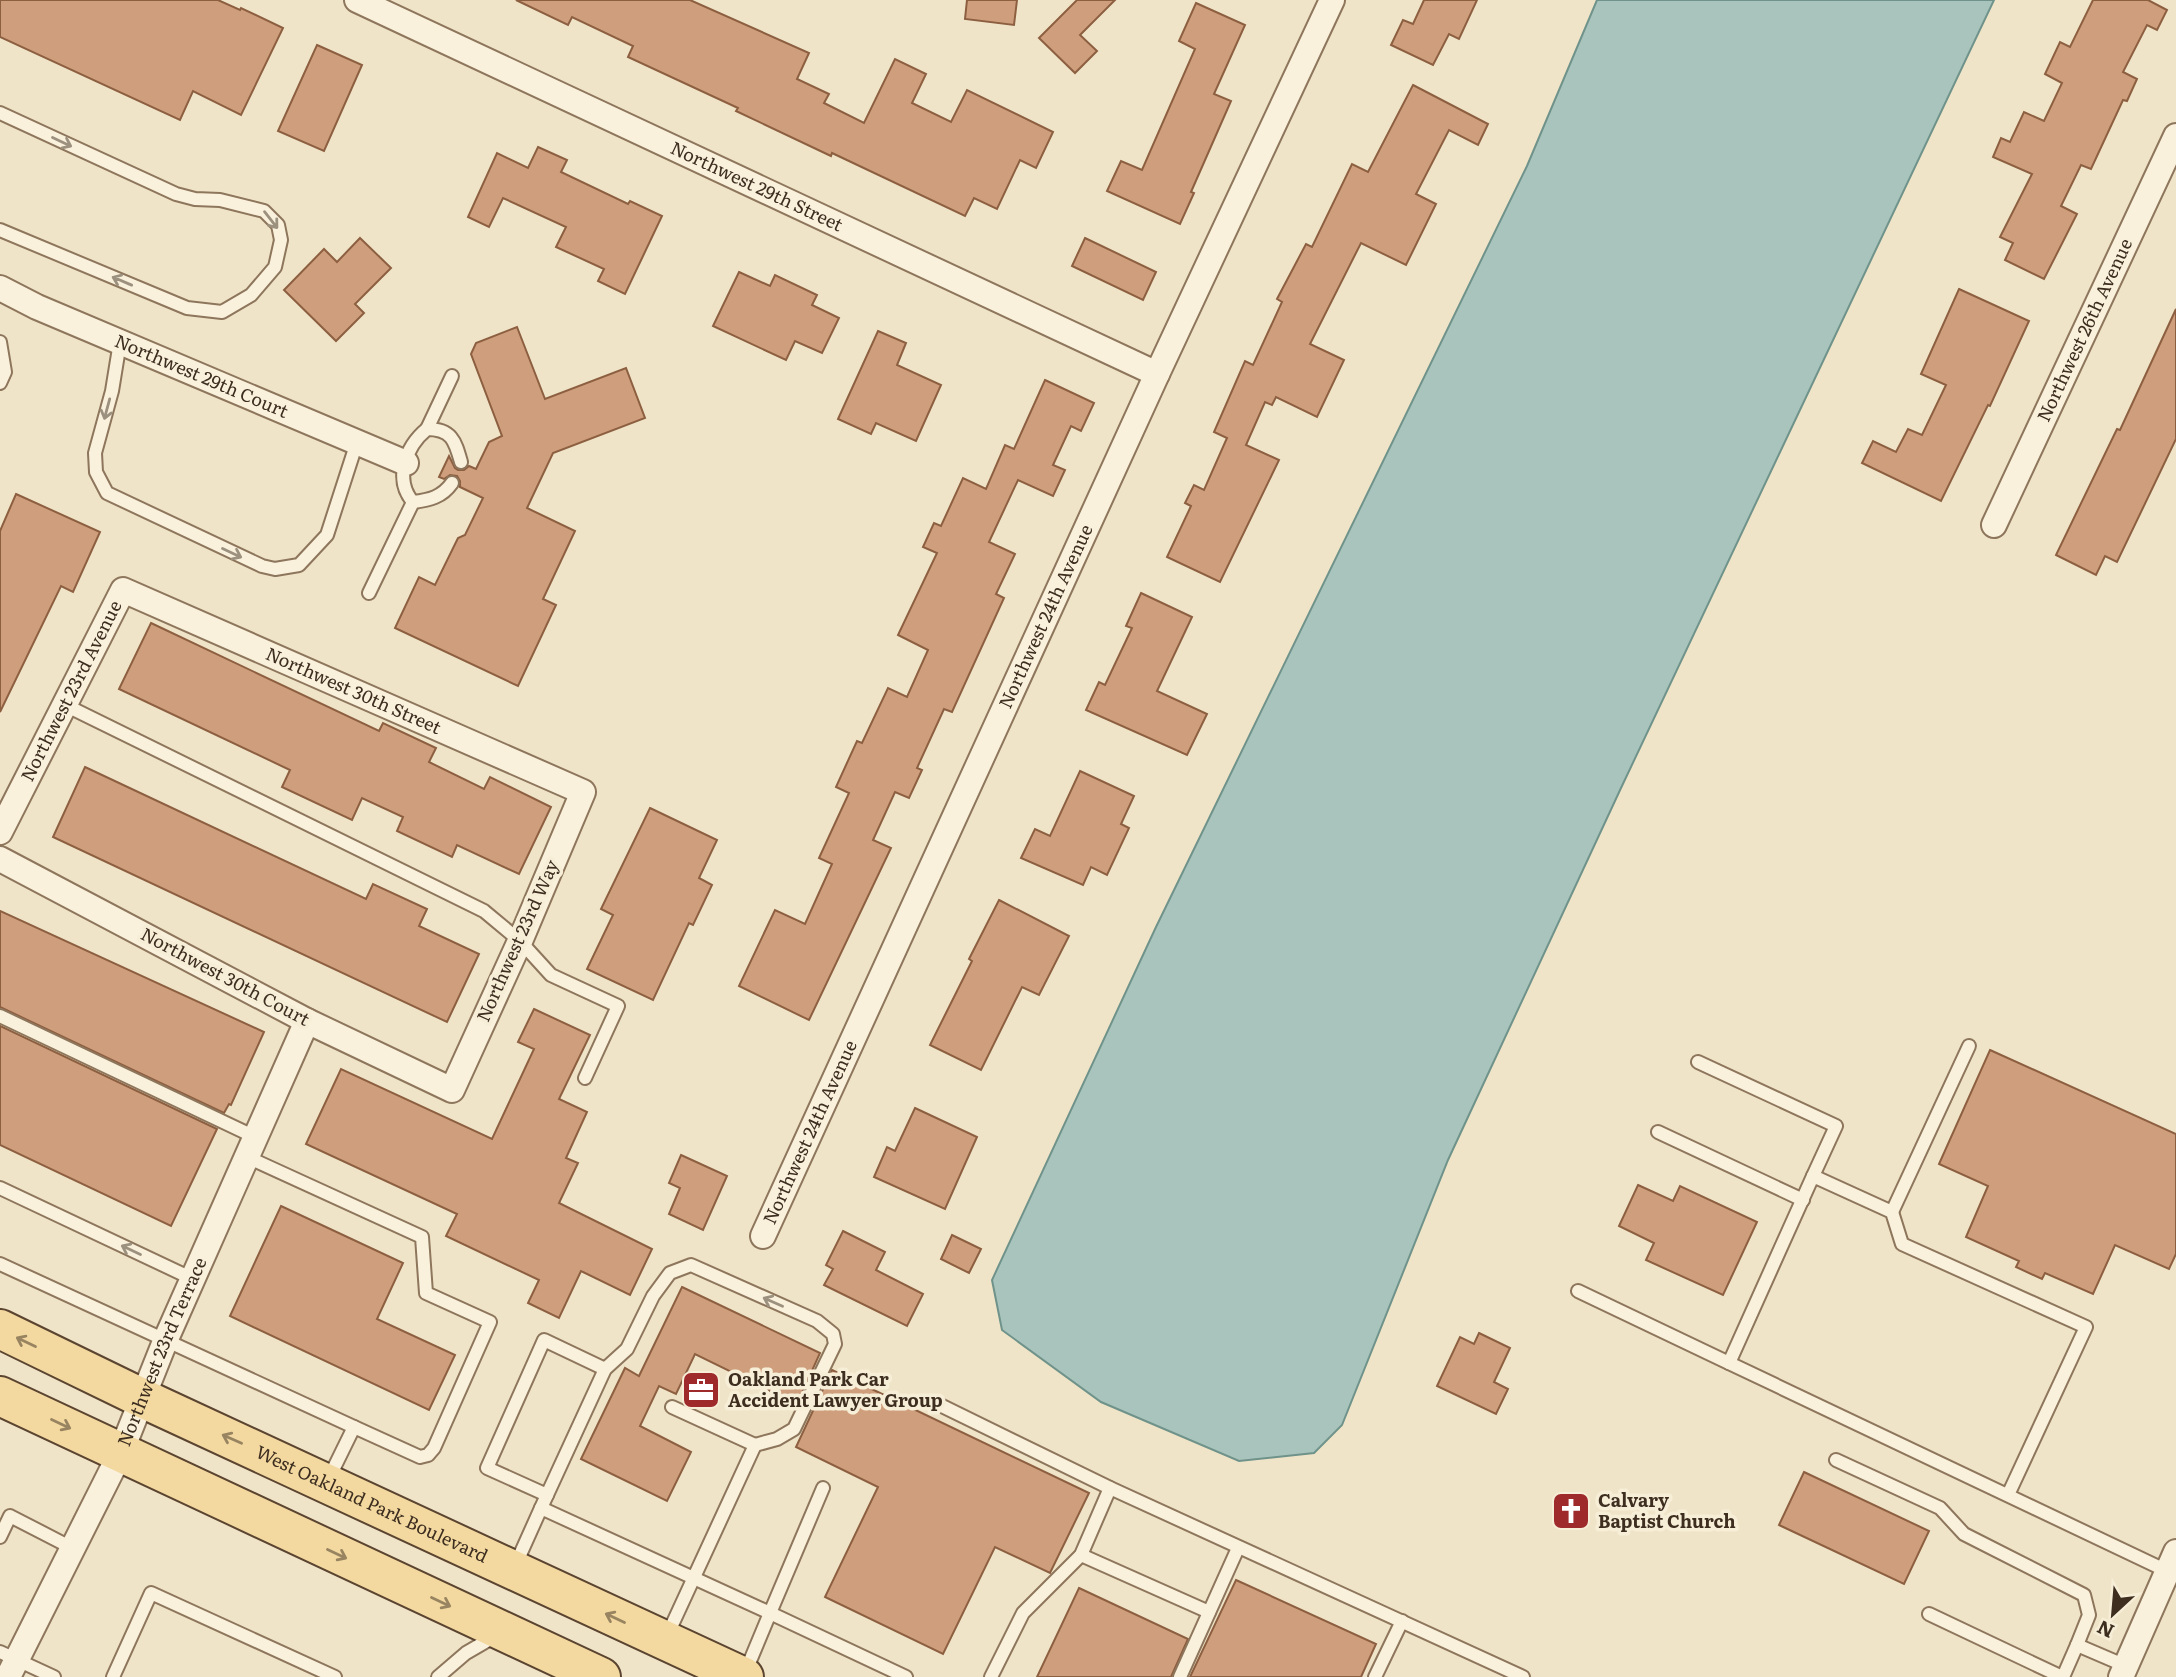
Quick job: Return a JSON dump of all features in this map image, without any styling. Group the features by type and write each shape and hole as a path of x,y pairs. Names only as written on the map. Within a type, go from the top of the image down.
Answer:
{"main road":[{"name":"West Oakland Park Boulevard","path":"0,1329 144,1399 744,1677"},
{"path":"0,1396 601,1677"}],"street":[{"name":"Northwest 29th Street","path":"357,0 1157,374"},
{"name":"Northwest 24th Avenue","path":"763,1236 1330,1"},
{"name":"Northwest 26th Avenue","path":"1994,525 2176,136"},
{"name":"Northwest 29th Court","path":"0,288 405,463"},
{"name":"Northwest 23rd Avenue","path":"0,832 123,590"},
{"name":"Northwest 30th Street","path":"123,590 583,792"},
{"name":"Northwest 23rd Way","path":"452,1090 520,942 583,792"},
{"name":"Northwest 30th Court","path":"0,859 307,1021 452,1090"},
{"name":"Northwest 23rd Terrace","path":"8,1663 74,1549 121,1452 166,1339 307,1021"},
{"path":"2123,1672 2172,1561"}],"lane":[{"path":"0,113 176,194 195,199 220,200 264,211 278,225 281,240 275,267 251,295 222,312 187,308 0,230"},
{"path":"0,342 5,372 0,383"},
{"path":"120,342 112,391 95,453 96,472 107,493 262,566 275,569 299,565 327,535 357,442"},
{"path":"413,502 406,494 403,483 405,463 412,446 427,429 452,376"},
{"path":"427,429 438,429 448,434 454,441 461,462"},
{"path":"413,502 430,500 452,483"},
{"path":"369,593 413,502"},
{"path":"65,705 484,911 520,942 551,975 618,1006 585,1078"},
{"path":"0,1016 422,1237 426,1293 490,1322 435,1448 428,1455 420,1457 0,1264"},
{"path":"1969,1046 1892,1212 1902,1244 2087,1327 2008,1495"},
{"path":"1698,1062 1836,1126 1729,1363"},
{"path":"1658,1132 1802,1200"},
{"path":"1813,1176 1892,1212"},
{"path":"0,1188 193,1279"},
{"path":"513,1571 605,1369 627,1349 653,1296 670,1273 691,1265 817,1321 833,1334 835,1344 794,1429 777,1439 755,1445 672,1407"},
{"path":"1578,1291 2008,1495 2172,1561"},
{"path":"547,1495 487,1468 544,1340 605,1369"},
{"path":"940,1405 1238,1548 1523,1677"},
{"path":"327,1482 354,1427"},
{"path":"665,1641 755,1445"},
{"path":"1836,1460 1940,1508 1964,1534 2084,1595 2089,1615 2062,1677 1929,1614"},
{"path":"744,1677 823,1488"},
{"path":"991,1677 1023,1613 1081,1555 1110,1488"},
{"path":"541,1508 906,1677"},
{"path":"0,1537 5,1513 74,1549"},
{"path":"1180,1677 1238,1548"},
{"path":"1081,1555 1209,1612"},
{"path":"113,1677 151,1593 335,1677"},
{"path":"1375,1677 1402,1621"},
{"path":"438,1677 466,1653 503,1632"},
{"path":"2077,1645 2123,1672"},
{"path":"8,1663 54,1677"}],"water":[{"path":"1597,0 1994,0 1448,1160 1342,1425 1314,1453 1239,1461 1101,1402 1002,1330 992,1280 1156,927 1527,166"}],"building":[{"path":"0,0 218,0 283,28 241,115 193,91 180,120 0,37"},
{"path":"516,0 690,0 809,53 797,79 829,94 824,103 864,123 895,59 926,74 912,103 951,122 967,90 1053,132 1036,168 1020,160 997,209 974,198 965,216 832,153 831,156 736,111 738,108 628,57 633,46 572,17 568,25"},
{"path":"967,0 1017,0 1014,25 965,19"},
{"path":"1077,0 1115,0 1080,35 1097,51 1075,73 1039,38"},
{"path":"1424,0 1477,0 1459,39 1449,34 1433,65 1391,45 1403,20 1413,24"},
{"path":"2093,0 2148,0 2167,10 2157,30 2147,25 2123,72 2137,79 2127,101 2123,100 2091,169 2081,165 2061,206 2077,214 2044,279 2005,260 2013,243 2000,237 2032,174 1993,157 2001,138 2010,142 2024,112 2044,121 2062,83 2045,74 2060,42 2070,47"},
{"path":"1196,3 1245,25 1214,94 1231,101 1180,224 1107,191 1121,161 1142,170 1195,49 1179,41"},
{"path":"317,45 362,65 324,151 278,131"},
{"path":"1413,85 1488,124 1478,145 1449,130 1416,194 1436,204 1406,265 1361,243 1310,344 1344,360 1317,417 1276,397 1272,405 1265,402 1246,445 1279,460 1220,582 1167,557 1191,506 1185,503 1194,485 1204,490 1227,438 1214,432 1245,361 1253,365 1282,302 1277,299 1306,244 1312,247 1352,164 1368,172"},
{"path":"538,147 567,160 561,172 628,204 630,201 662,216 625,294 598,281 604,269 556,247 566,227 503,198 489,227 468,217 497,153 528,168"},
{"path":"360,238 391,268 355,304 364,313 336,341 284,290 324,249 337,262"},
{"path":"1085,238 1156,272 1143,300 1072,266"},
{"path":"739,272 770,286 775,275 817,295 812,305 839,318 822,353 795,341 786,360 713,326"},
{"path":"1959,289 2029,321 1990,406 1988,405 1941,501 1862,463 1873,441 1896,452 1908,429 1922,435 1946,385 1921,374"},
{"path":"2176,309 2176,439 2117,562 2105,556 2096,575 2056,555 2117,429 2120,430"},
{"path":"517,327 545,399 626,368 645,418 553,453 527,508 575,531 543,599 556,605 518,686 395,628 419,577 435,585 458,538 465,535 483,498 460,487 457,476 450,475 444,479 439,477 449,456 458,470 469,466 476,469 489,442 502,436 471,354 476,343"},
{"path":"878,331 906,343 897,365 941,385 916,441 876,423 871,434 838,419"},
{"path":"1045,380 1094,403 1081,431 1071,426 1053,465 1065,470 1053,496 1018,480 989,542 1015,554 996,594 1004,598 952,712 944,709 917,768 922,770 909,798 895,792 873,840 891,848 809,1020 739,986 775,910 805,924 832,864 819,858 849,793 836,787 857,741 862,743 888,688 907,697 928,650 898,635 937,553 923,547 934,523 941,526 963,478 986,489 1005,445 1014,449"},
{"path":"16,494 100,532 73,592 61,586 0,712 0,531"},
{"path":"1141,593 1192,617 1157,691 1207,714 1187,755 1086,710 1099,682 1105,685 1132,628 1126,626"},
{"path":"151,623 379,731 383,723 436,748 429,762 484,789 490,777 551,807 519,874 457,845 452,857 397,831 403,817 362,798 352,820 282,787 290,770 119,689"},
{"path":"85,767 366,899 373,884 427,909 419,926 479,954 447,1022 53,837"},
{"path":"1080,771 1134,796 1121,824 1129,828 1107,875 1091,867 1083,885 1021,858 1035,829 1050,836"},
{"path":"650,808 717,840 699,878 712,885 693,925 689,923 653,1000 587,969 613,915 601,909"},
{"path":"999,900 1069,936 1039,995 1022,987 981,1070 930,1045"},
{"path":"0,911 264,1032 231,1105 229,1104 224,1113 0,1007"},
{"path":"534,1009 590,1035 559,1099 587,1112 566,1158 578,1163 559,1203 652,1249 630,1295 581,1271 559,1318 528,1303 539,1280 446,1236 457,1214 306,1144 341,1069 492,1139 534,1049 518,1042"},
{"path":"0,1026 217,1129 171,1226 0,1145"},
{"path":"1990,1050 2176,1134 2176,1254 2169,1269 2115,1245 2093,1294 2045,1273 2042,1279 2016,1267 2019,1261 1966,1237 1988,1186 1939,1164"},
{"path":"915,1108 977,1137 945,1209 874,1177 887,1147 895,1151"},
{"path":"681,1155 727,1176 703,1230 669,1214 680,1188 669,1183"},
{"path":"1638,1185 1673,1201 1680,1186 1757,1222 1723,1295 1646,1260 1654,1243 1619,1226"},
{"path":"281,1206 403,1263 377,1319 455,1355 429,1410 230,1316"},
{"path":"843,1231 885,1252 876,1270 923,1294 907,1326 824,1285 833,1269 826,1265"},
{"path":"952,1235 981,1249 969,1273 941,1259"},
{"path":"682,1287 820,1353 797,1404 695,1354 676,1394 659,1386 640,1426 691,1452 667,1501 581,1459 625,1368 639,1376"},
{"path":"1479,1333 1510,1348 1494,1382 1508,1389 1496,1414 1437,1386 1460,1337 1474,1344"},
{"path":"832,1370 1089,1493 1050,1573 995,1547 943,1654 825,1597 878,1487 796,1447"},
{"path":"1804,1472 1929,1531 1904,1584 1779,1525"},
{"path":"1236,1580 1376,1644 1361,1677 1190,1677"},
{"path":"1079,1588 1188,1639 1171,1677 1037,1677"}],"place":[{"name":"Oakland Park Car Accident Lawyer Group","path":"701,1390"},
{"name":"Calvary Baptist Church","path":"1571,1511"}]}
